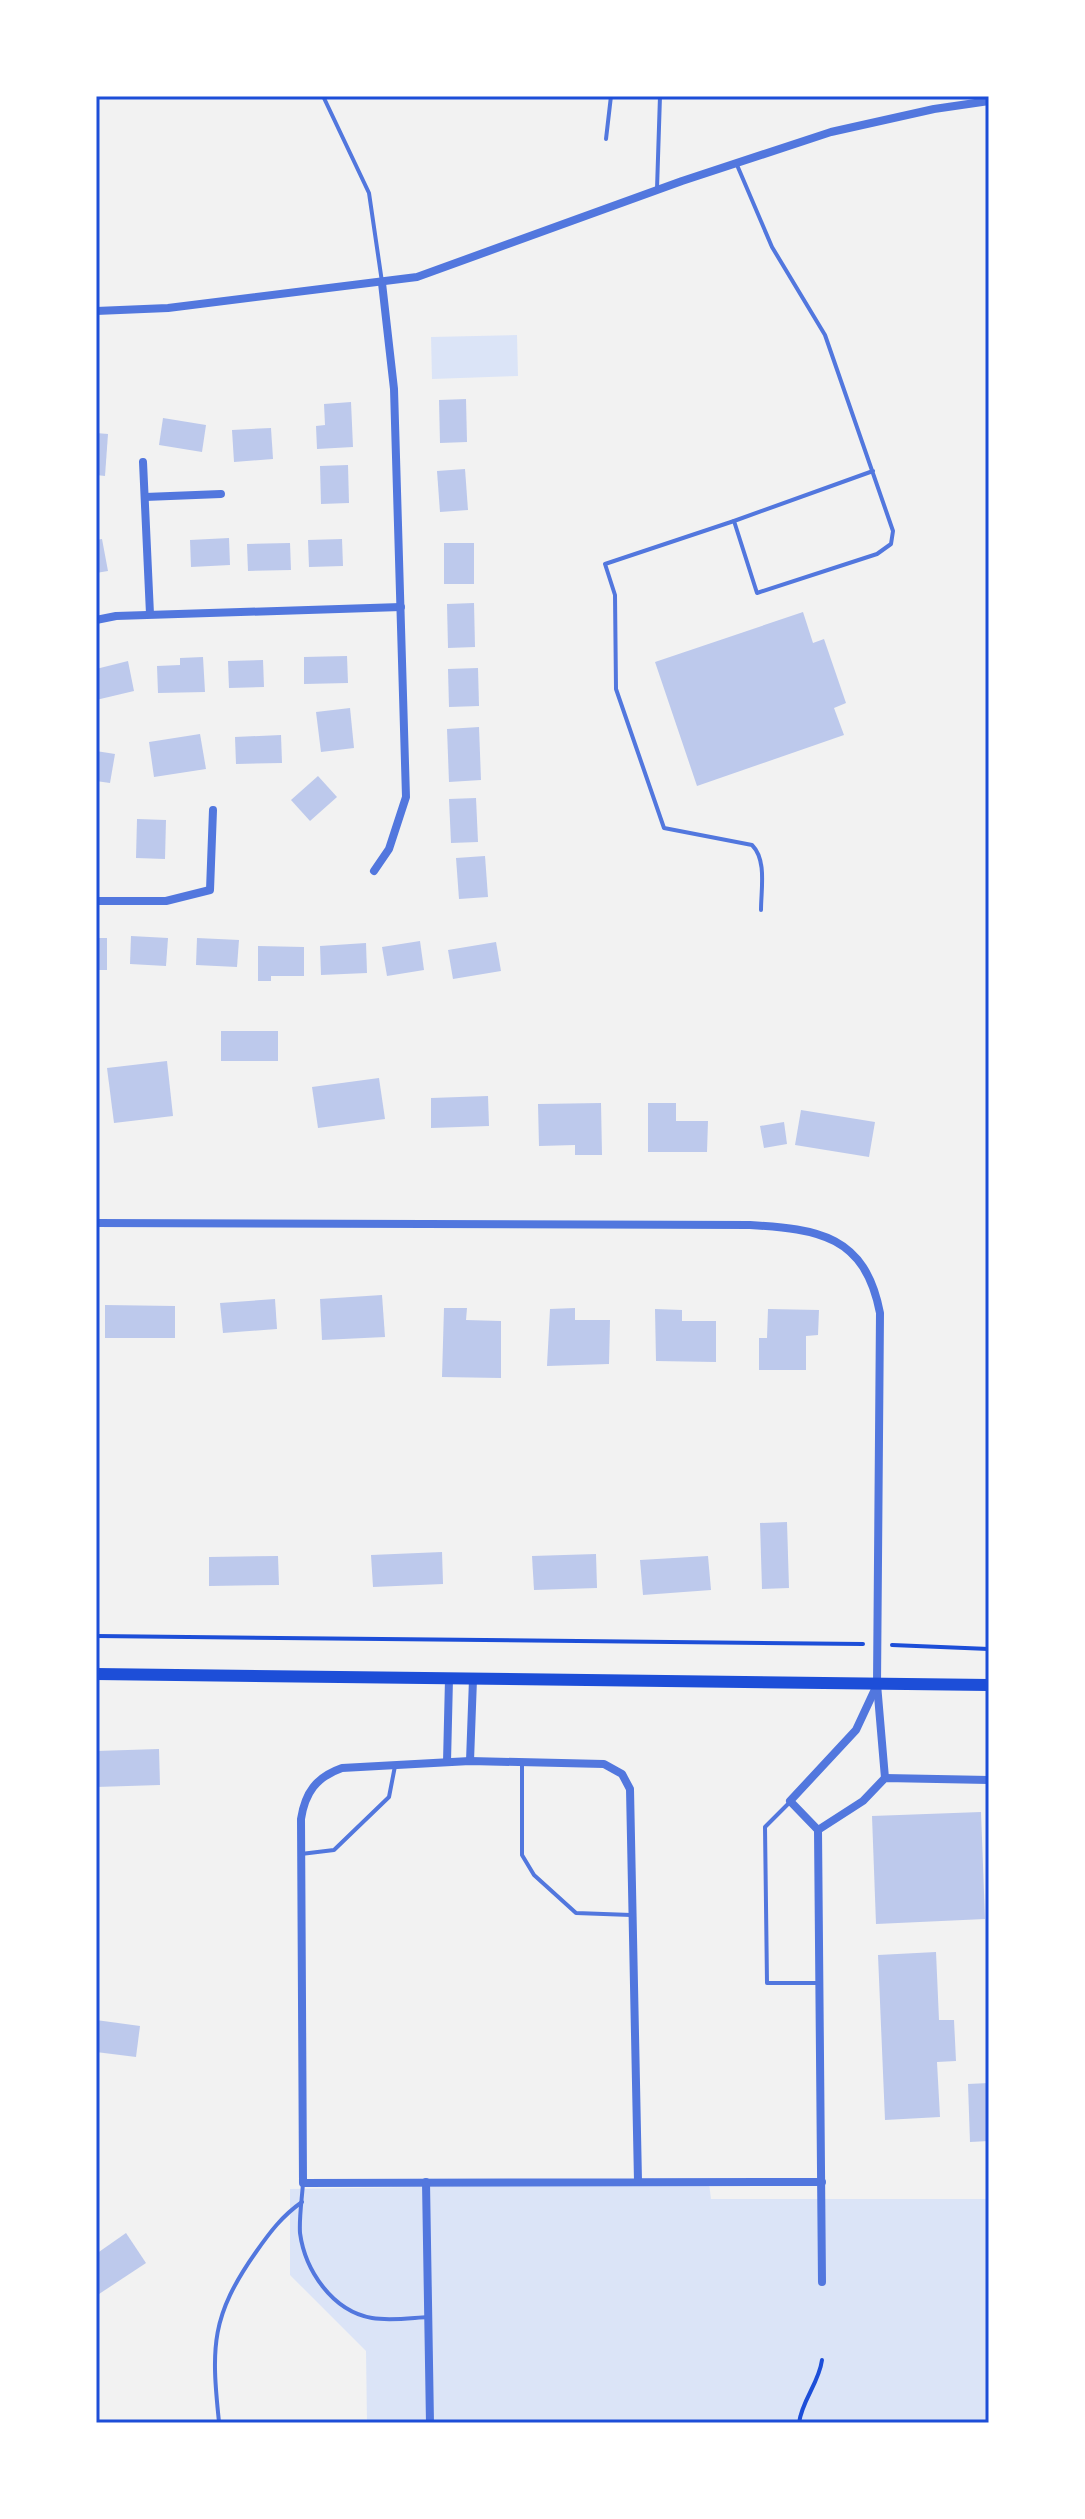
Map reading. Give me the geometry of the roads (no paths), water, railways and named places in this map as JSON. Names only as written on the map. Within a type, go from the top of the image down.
[{"type":"main road","points":[[96,1674],[989,1685]]},
{"type":"street","points":[[96,311],[168,308],[417,277],[657,190],[845,128],[989,101]]},
{"type":"street","points":[[374,871],[389,849],[402,819],[406,797],[394,389],[382,283]]},
{"type":"street","points":[[143,462],[150,614]]},
{"type":"street","points":[[145,497],[221,494]]},
{"type":"street","points":[[96,620],[150,614],[401,607]]},
{"type":"street","points":[[96,901],[166,901],[210,890],[213,810]]},
{"type":"street","points":[[96,1223],[750,1225],[805,1228],[838,1242],[869,1277],[880,1313],[877,1684],[885,1778]]},
{"type":"street","points":[[447,1762],[449,1679]]},
{"type":"street","points":[[470,1761],[473,1679]]},
{"type":"street","points":[[822,2282],[818,1830],[790,1801],[856,1730],[877,1684]]},
{"type":"street","points":[[638,2181],[630,1789],[622,1774],[604,1764],[470,1761],[342,1768],[318,1781],[304,1796],[301,1854],[303,2183],[822,2182]]},
{"type":"street","points":[[818,1830],[863,1801],[885,1778],[989,1780]]},
{"type":"street","points":[[426,2182],[430,2423]]},
{"type":"lane","points":[[323,96],[352,149],[369,193],[382,283]]},
{"type":"lane","points":[[606,139],[611,96]]},
{"type":"lane","points":[[657,190],[660,96]]},
{"type":"lane","points":[[734,521],[757,593],[877,554],[891,544],[893,531],[825,335],[772,247],[736,163]]},
{"type":"lane","points":[[761,910],[761,863],[752,845],[664,828],[616,689],[616,606],[605,564],[873,471]]},
{"type":"lane","points":[[301,1854],[334,1850],[378,1808],[389,1797],[395,1764]]},
{"type":"lane","points":[[522,1764],[522,1855],[534,1875],[576,1913],[633,1915]]},
{"type":"lane","points":[[790,1801],[765,1827],[767,1983],[819,1983]]},
{"type":"lane","points":[[303,2183],[303,2248],[311,2270],[327,2292],[345,2307],[370,2318],[428,2317]]},
{"type":"lane","points":[[219,2422],[213,2370],[221,2309],[235,2282],[281,2217],[302,2202]]}]
